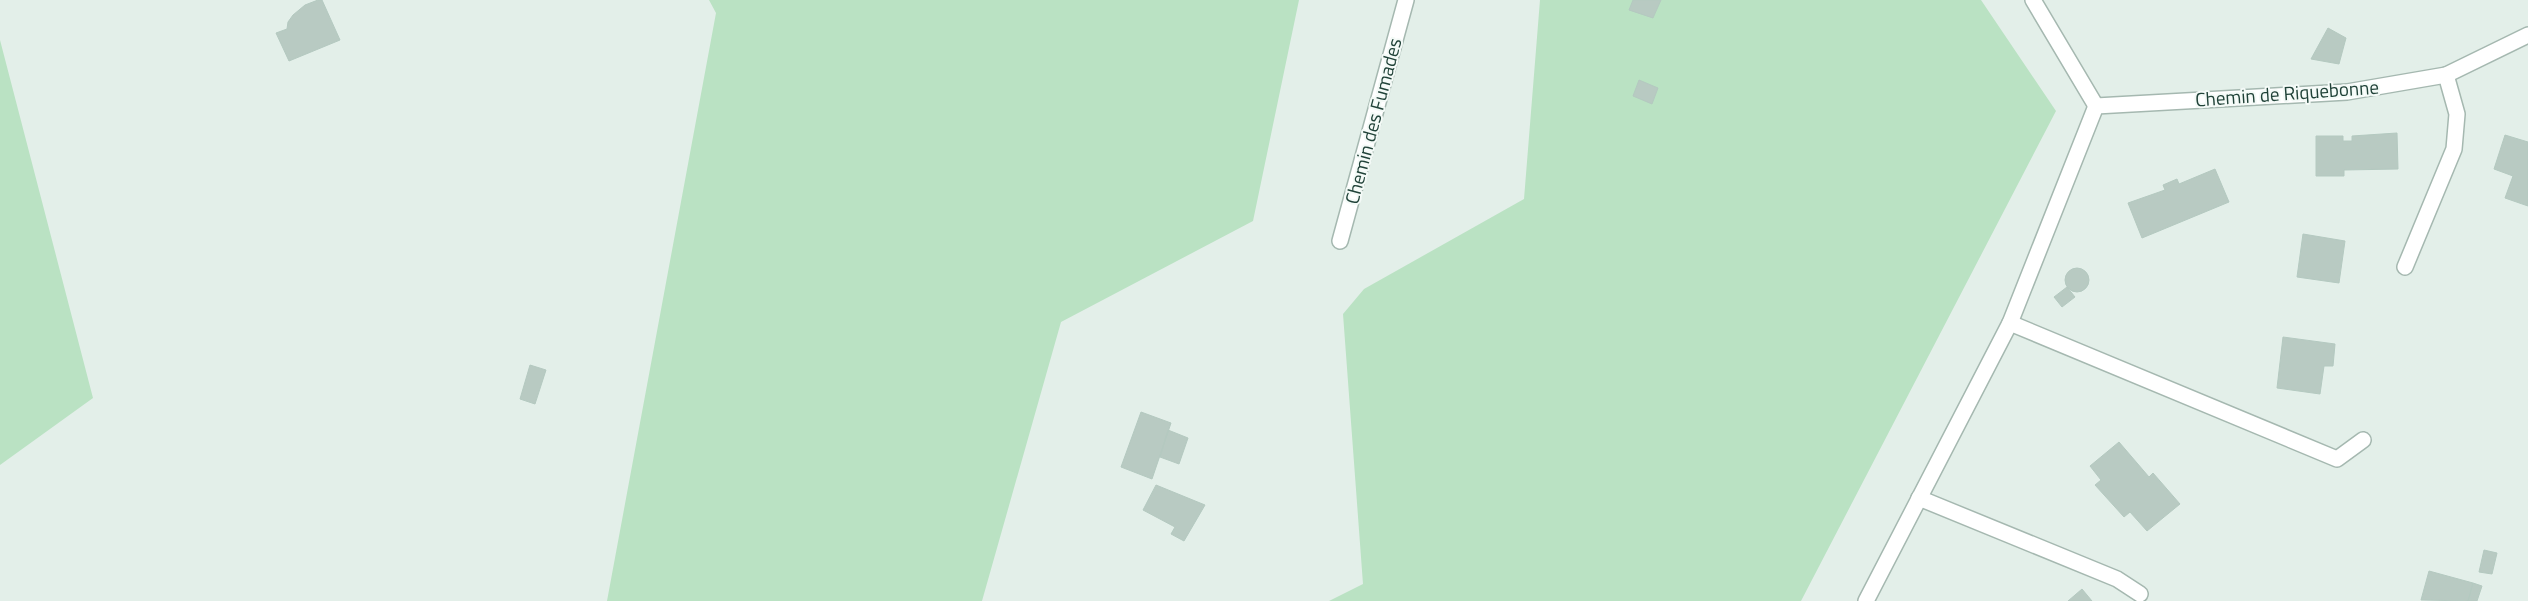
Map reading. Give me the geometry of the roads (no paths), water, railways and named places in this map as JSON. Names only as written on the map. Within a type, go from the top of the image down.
[{"type":"street","name":"Chemin des Fumades","points":[[1340,241],[1406,0]]},
{"type":"street","points":[[1866,601],[2010,323],[2096,106],[2034,0]]},
{"type":"street","name":"Chemin de Riquebonne","points":[[2096,106],[2347,92],[2446,75],[2528,35]]},
{"type":"street","points":[[2405,267],[2454,148],[2457,114],[2446,75]]},
{"type":"street","points":[[2010,323],[2337,459],[2363,440]]},
{"type":"street","points":[[1919,498],[2117,579],[2140,594]]}]
